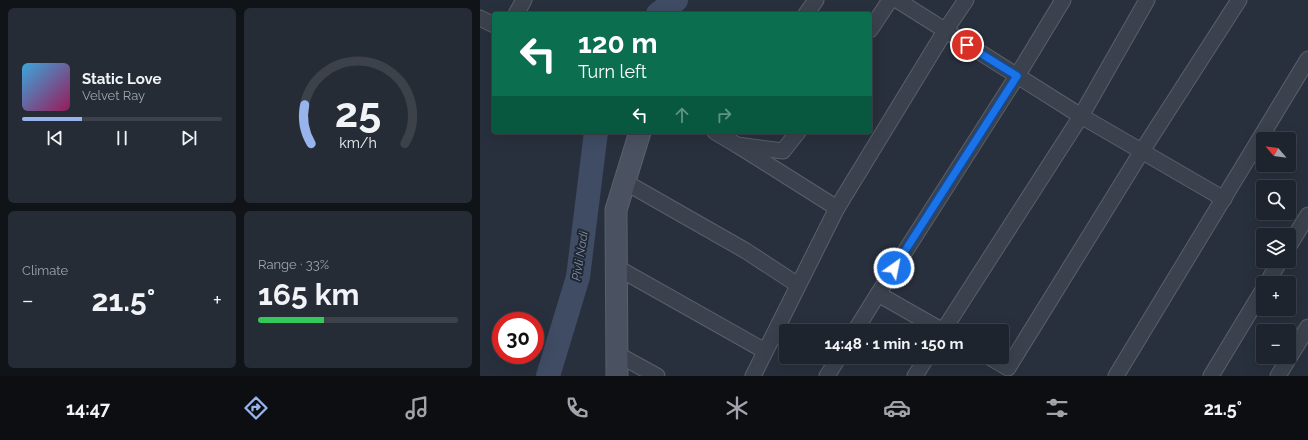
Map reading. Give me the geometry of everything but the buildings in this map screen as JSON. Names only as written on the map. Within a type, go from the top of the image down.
[{"type":"street","points":[[517,12],[524,0]]},
{"type":"street","points":[[807,12],[816,0]]},
{"type":"street","points":[[872,27],[890,0]]},
{"type":"street","points":[[897,0],[1081,116],[1224,198]]},
{"type":"street","points":[[752,376],[837,208],[945,31],[966,0]]},
{"type":"street","points":[[859,324],[1017,76],[1063,0]]},
{"type":"street","points":[[947,324],[1081,116],[1147,0]]},
{"type":"street","points":[[998,364],[1010,373],[1142,151],[1239,0]]},
{"type":"street","points":[[1116,376],[1308,59]]},
{"type":"street","points":[[617,376],[616,210],[639,134]]},
{"type":"street","points":[[719,134],[732,139],[783,151],[796,134]]},
{"type":"street","points":[[732,139],[837,208]]},
{"type":"street","points":[[625,182],[746,252],[798,285]]},
{"type":"street","points":[[1296,235],[1308,215]]},
{"type":"street","points":[[616,267],[765,351]]},
{"type":"street","points":[[878,294],[931,324]]},
{"type":"street","points":[[1211,376],[1256,302]]},
{"type":"street","points":[[1278,376],[1308,327]]},
{"type":"street","points":[[617,354],[657,376]]},
{"type":"street","points":[[827,376],[835,364]]},
{"type":"street","points":[[915,376],[923,364]]},
{"type":"waterway","name":"Pivli Nadi","points":[[661,12],[676,0]]},
{"type":"waterway","name":"Pivli Nadi","points":[[548,376],[578,277],[596,134]]},
{"type":"route","points":[[894,268],[1017,76],[967,45]]}]
